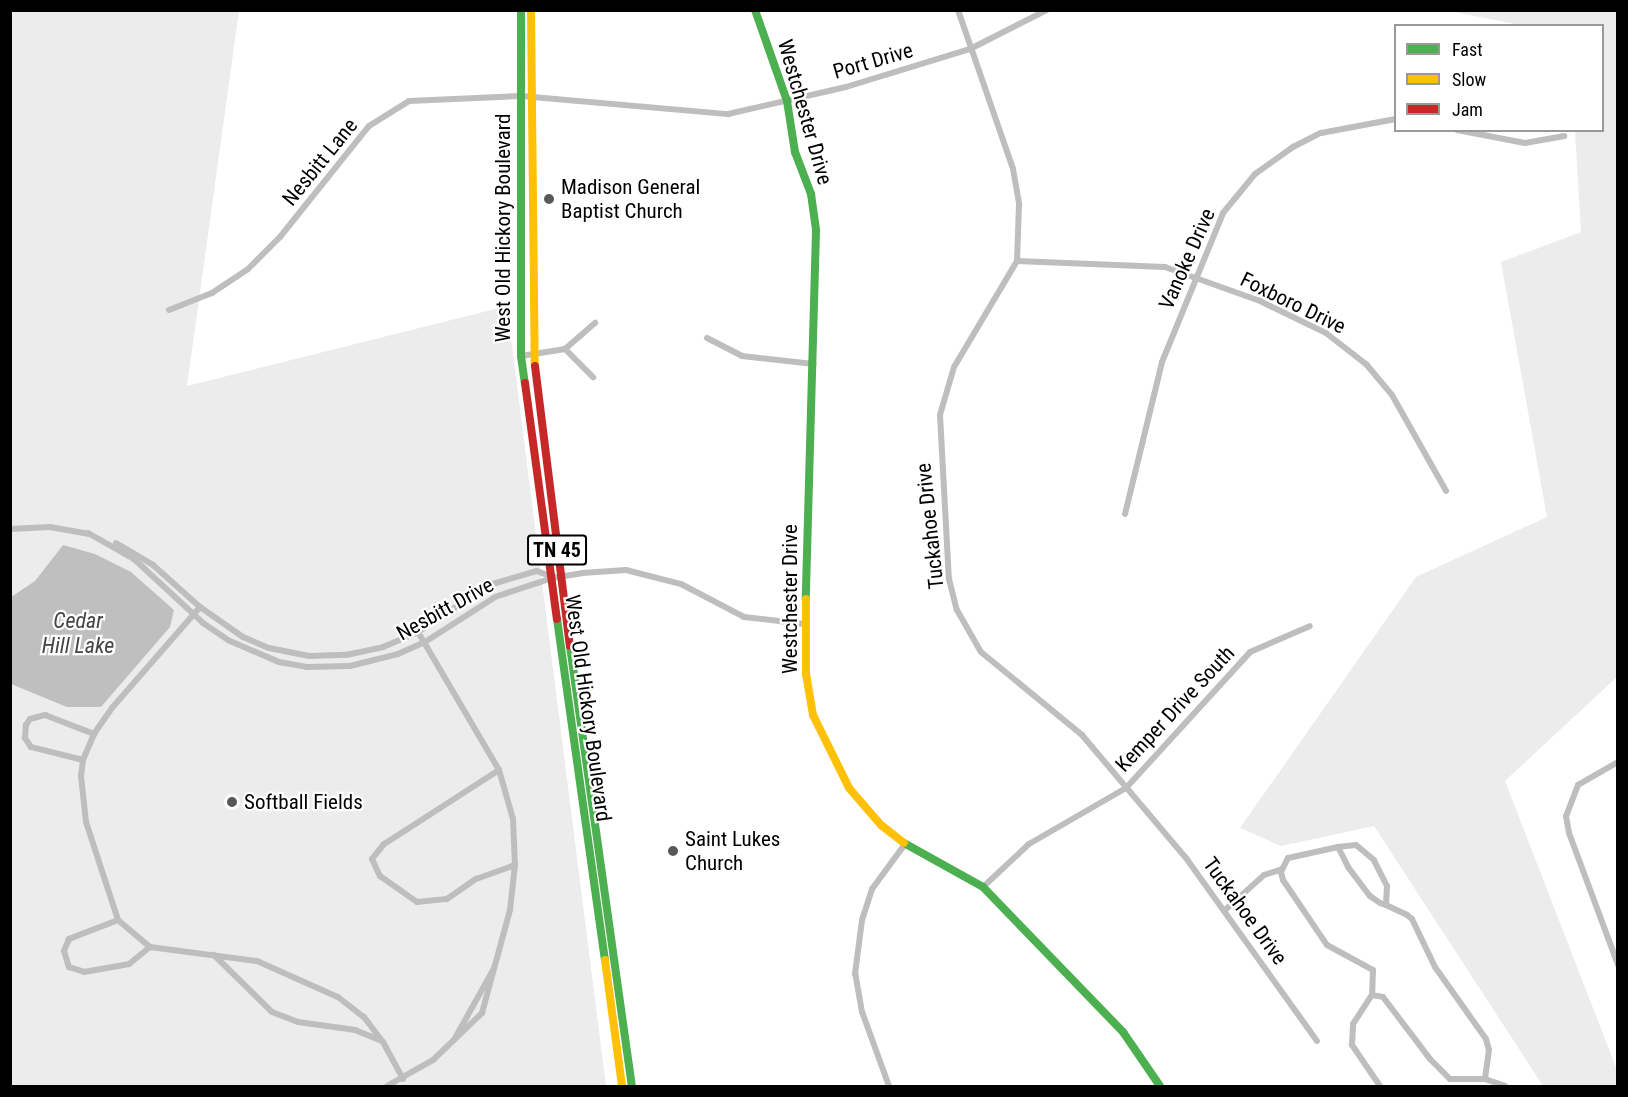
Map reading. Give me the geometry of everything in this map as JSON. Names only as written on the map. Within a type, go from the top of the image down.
[{"type":"main road","name":"West Old Hickory Boulevard","points":[[521,10],[521,356],[633,1086]]},
{"type":"main road","name":"West Old Hickory Boulevard","points":[[531,10],[534,355],[556,577],[622,1086]]},
{"type":"main road","name":"Westchester Drive","points":[[755,10],[787,101],[795,152],[811,194],[816,231],[805,624],[808,685],[813,715],[828,751],[855,795],[905,844],[983,887],[1123,1032],[1160,1086]]},
{"type":"street","name":"Tuckahoe Drive","points":[[958,10],[1013,169],[1019,204],[1017,261],[954,367],[940,415],[950,579],[957,610],[981,651],[1082,735],[1224,911],[1317,1041]]},
{"type":"street","name":"Port Drive","points":[[521,96],[728,114],[787,101],[970,49],[1047,10]]},
{"type":"street","name":"Nesbitt Lane","points":[[169,310],[212,293],[248,269],[280,237],[340,159],[388,112],[409,101],[430,98],[521,96]]},
{"type":"street","name":"Vanoke Drive","points":[[1125,514],[1162,362],[1223,213],[1255,174],[1321,133],[1394,119]]},
{"type":"street","points":[[1467,132],[1525,143],[1564,136]]},
{"type":"street","name":"Foxboro Drive","points":[[1017,261],[1165,267],[1195,281],[1270,306],[1326,333],[1352,351],[1392,395],[1446,491]]},
{"type":"street","points":[[521,356],[565,349],[595,323]]},
{"type":"street","points":[[707,338],[742,356],[814,364]]},
{"type":"street","points":[[565,349],[593,377]]},
{"type":"street","name":"Nesbitt Drive","points":[[10,529],[51,527],[88,533],[134,552],[200,607],[257,644],[309,656],[360,653],[418,632],[489,585],[537,571],[556,577]]},
{"type":"street","name":"Nesbitt Drive","points":[[88,533],[134,559],[193,615],[254,653],[308,667],[366,663],[425,642],[484,602],[556,577]]},
{"type":"street","points":[[556,577],[626,570],[681,584],[744,617],[805,624]]},
{"type":"street","points":[[200,607],[94,734],[83,760],[81,776],[86,822],[118,920],[150,947],[257,962],[309,981],[351,1005],[384,1042],[403,1079]]},
{"type":"street","name":"Kemper Drive South","points":[[983,887],[1029,844],[1126,788],[1250,652],[1310,626]]},
{"type":"street","points":[[387,1086],[403,1079],[452,1043],[482,1013],[500,955],[515,865],[513,819],[499,770],[418,632]]},
{"type":"street","points":[[83,760],[31,747],[25,738],[26,725],[30,719],[45,715],[94,734]]},
{"type":"street","points":[[1617,762],[1578,785],[1566,816],[1569,833],[1617,965]]},
{"type":"street","points":[[499,770],[384,844],[372,859],[380,876],[417,902],[447,899],[476,879],[515,865]]},
{"type":"street","points":[[889,1086],[864,1022],[855,974],[862,920],[872,890],[905,844]]},
{"type":"street","points":[[1224,911],[1264,874],[1282,869],[1293,856],[1356,845],[1374,860],[1387,886],[1386,905]]},
{"type":"street","points":[[1338,847],[1360,886],[1386,905],[1412,919],[1435,967],[1486,1039],[1489,1050],[1485,1079]]},
{"type":"street","points":[[1282,869],[1283,880],[1321,938],[1373,970],[1372,995],[1353,1024],[1352,1045],[1380,1086]]},
{"type":"street","points":[[118,920],[69,939],[64,951],[69,967],[84,972],[129,964],[150,947]]},
{"type":"street","points":[[214,955],[242,986],[286,1019],[355,1030],[384,1042]]},
{"type":"street","points":[[452,1043],[500,955]]},
{"type":"street","points":[[1372,995],[1383,997],[1430,1059],[1449,1079],[1485,1079],[1505,1086]]},
{"type":"shaded area","points":[[10,11],[239,11],[187,386],[507,306],[606,1086],[11,1086]]},
{"type":"shaded area","points":[[1449,11],[1617,11],[1617,677],[1505,781],[1617,1070],[1617,1086],[1543,1086],[1374,826],[1281,846],[1240,828],[1416,577],[1547,517],[1501,262],[1581,232],[1575,132],[1604,132],[1604,24],[1515,24]]},
{"type":"water","name":"Cedar Hill Lake","points":[[63,545],[95,554],[131,572],[174,610],[170,627],[101,707],[67,707],[11,684],[11,597],[35,581]]},
{"type":"traffic: fast","points":[[521,10],[521,356],[525,383]]},
{"type":"traffic: fast","points":[[755,10],[787,101],[795,152],[811,194],[816,231],[806,599]]},
{"type":"traffic: fast","points":[[557,619],[605,960]]},
{"type":"traffic: fast","points":[[570,646],[632,1086]]},
{"type":"traffic: fast","points":[[904,843],[983,887],[1123,1032],[1160,1086]]},
{"type":"traffic: slow","points":[[531,10],[535,366]]},
{"type":"traffic: slow","points":[[806,599],[806,674],[813,715],[849,788],[881,825],[904,843]]},
{"type":"traffic: slow","points":[[605,960],[622,1086]]},
{"type":"traffic: jam","points":[[535,366],[570,646]]},
{"type":"traffic: jam","points":[[525,383],[557,619]]},
{"type":"place","name":"Madison General Baptist Church","points":[[549,199]]},
{"type":"place","name":"Softball Fields","points":[[232,802]]},
{"type":"place","name":"Saint Lukes Church","points":[[673,851]]}]
